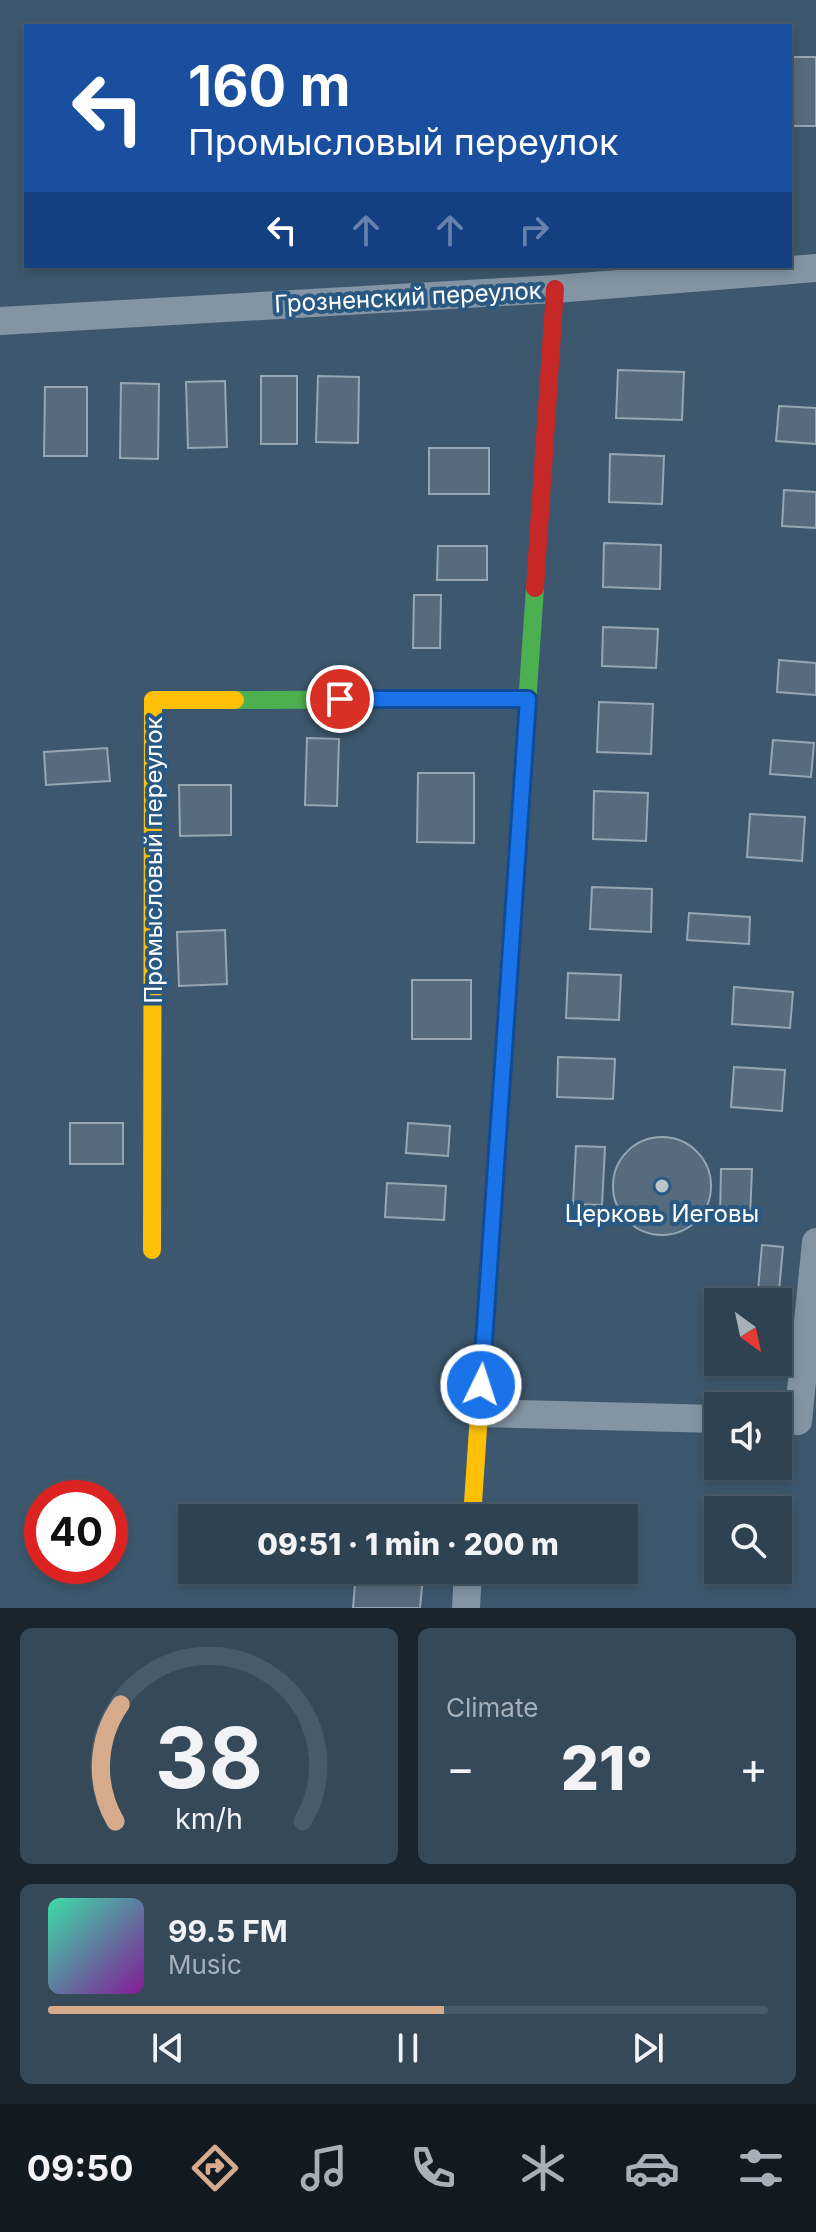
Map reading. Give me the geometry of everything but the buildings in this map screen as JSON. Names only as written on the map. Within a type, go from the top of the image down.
[{"type":"street","name":"Грозненский переулок","points":[[0,321],[555,289],[816,268]]},
{"type":"street","points":[[473,1504],[555,289]]},
{"type":"street","name":"Промысловый переулок","points":[[152,1250],[153,700],[528,699]]},
{"type":"street","points":[[792,1421],[798,1421],[816,1242]]},
{"type":"street","points":[[479,1413],[704,1419]]},
{"type":"street","points":[[466,1608],[467,1584]]},
{"type":"traffic: fast","points":[[510,953],[535,588]]},
{"type":"traffic: fast","points":[[235,700],[528,699]]},
{"type":"traffic: slow","points":[[152,1250],[153,700],[235,700]]},
{"type":"traffic: slow","points":[[473,1504],[510,953]]},
{"type":"traffic: jam","points":[[535,588],[555,289]]},
{"type":"place","name":"Церковь Иеговы","points":[[662,1186]]},
{"type":"route","points":[[340,699],[528,699],[481,1385]]}]
